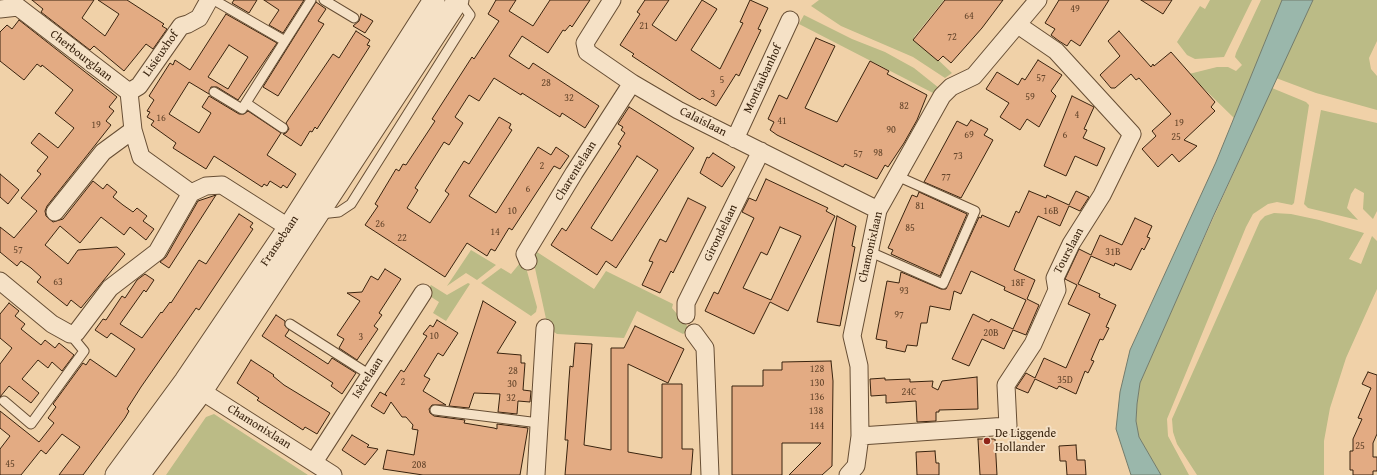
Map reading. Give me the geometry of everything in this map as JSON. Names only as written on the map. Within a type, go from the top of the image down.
[{"type":"street","name":"Lisieuxhof","points":[[129,92],[139,86],[181,26],[199,18],[210,0]]},
{"type":"street","name":"Fransebaan","points":[[139,475],[193,386],[296,232],[434,0]]},
{"type":"street","name":"Fransebaan","points":[[296,232],[319,214],[459,0]]},
{"type":"street","name":"Calaislaan","points":[[612,0],[585,43],[587,52],[632,83],[678,110],[878,210]]},
{"type":"street","name":"Chamonixlaan","points":[[848,475],[856,466],[860,436],[860,366],[852,336],[868,251],[878,210],[942,96],[952,87],[974,76],[1038,0]]},
{"type":"street","name":"Cherbourglaan","points":[[0,9],[18,6],[129,92]]},
{"type":"street","name":"Montaubanhof","points":[[735,138],[790,20]]},
{"type":"street","name":"Tourslaan","points":[[860,436],[1008,426],[1006,385],[1033,344],[1056,290],[1055,278],[1070,244],[1102,196],[1132,134],[1056,51],[1018,25]]},
{"type":"street","name":"Charentelaan","points":[[528,261],[525,254],[574,173],[632,83]]},
{"type":"street","points":[[129,92],[133,130],[141,157],[191,193]]},
{"type":"street","points":[[55,212],[103,152],[133,130]]},
{"type":"street","name":"Girondelaan","points":[[686,316],[686,303],[761,151]]},
{"type":"street","points":[[0,282],[52,324],[70,334],[76,333],[110,288],[157,252],[191,193],[206,186],[222,185],[296,232]]},
{"type":"street","name":"Isèrelaan","points":[[314,462],[423,293]]},
{"type":"street","points":[[536,475],[545,328]]},
{"type":"street","points":[[694,333],[705,348],[710,475]]},
{"type":"street","name":"Fransebaan","points":[[116,475],[193,386]]},
{"type":"street","name":"Chamonixlaan","points":[[193,386],[333,475]]},
{"type":"lane","points":[[214,0],[286,42]]},
{"type":"lane","points":[[214,92],[242,109],[286,42],[311,0]]},
{"type":"lane","points":[[324,0],[354,18]]},
{"type":"lane","points":[[246,103],[284,128]]},
{"type":"lane","points":[[868,251],[943,284],[975,211],[897,176]]},
{"type":"lane","points":[[290,324],[370,375]]},
{"type":"lane","points":[[4,401],[30,424],[84,351],[70,334]]},
{"type":"lane","points":[[435,410],[539,423]]},
{"type":"green space","points":[[819,0],[944,0],[914,37],[952,73],[945,78],[913,57],[841,26],[811,6]]},
{"type":"green space","points":[[1210,0],[1252,0],[1224,57],[1195,59],[1187,55],[1177,42],[1200,6],[1205,9]]},
{"type":"green space","points":[[1261,0],[1282,0],[1234,118],[1189,74],[1217,67],[1228,67],[1236,71],[1242,65],[1235,57],[1236,53]]},
{"type":"green space","points":[[1313,0],[1377,0],[1377,41],[1369,58],[1371,69],[1377,76],[1377,110],[1316,93],[1276,78]]},
{"type":"green space","points":[[804,15],[852,39],[885,52],[914,68],[939,88],[935,94],[799,24]]},
{"type":"green space","points":[[1272,88],[1306,102],[1309,105],[1294,203],[1292,205],[1277,202],[1268,204],[1253,214],[1246,227],[1167,419],[1168,436],[1189,475],[1161,475],[1139,437],[1136,421],[1140,383]]},
{"type":"green space","points":[[1321,110],[1377,123],[1377,211],[1373,219],[1363,209],[1364,193],[1355,188],[1351,194],[1347,208],[1358,220],[1308,208],[1304,204]]},
{"type":"green space","points":[[1274,213],[1291,214],[1319,220],[1364,233],[1349,259],[1361,264],[1372,236],[1377,241],[1377,289],[1346,358],[1330,408],[1324,441],[1324,475],[1197,475],[1177,444],[1173,432],[1172,419],[1260,221],[1265,216]]},
{"type":"green space","points":[[471,250],[496,265],[477,280],[466,273],[447,286]]},
{"type":"green space","points":[[537,252],[594,289],[606,271],[673,304],[672,308],[688,327],[686,332],[683,334],[637,311],[624,338],[557,334],[548,328],[533,259]]},
{"type":"green space","points":[[520,263],[525,264],[537,307],[536,312],[531,316],[481,283],[501,268],[511,274]]},
{"type":"green space","points":[[468,283],[470,284],[446,321],[433,313],[439,302],[425,293],[431,285],[447,295]]},
{"type":"green space","points":[[214,414],[308,475],[166,475],[206,417]]},
{"type":"shaded area","points":[[1282,0],[1313,0],[1213,217],[1140,383],[1136,421],[1139,437],[1161,475],[1131,475],[1116,429],[1120,392],[1130,350],[1216,162]]},
{"type":"building","points":[[32,0],[94,0],[82,18],[105,36],[119,14],[98,0],[127,0],[164,24],[162,26],[167,29],[153,49],[146,44],[124,71],[94,46],[90,50],[41,12],[43,9]]},
{"type":"building","points":[[234,0],[257,0],[249,13],[232,3]]},
{"type":"building","points":[[264,0],[304,0],[283,33],[269,25],[279,10]]},
{"type":"building","points":[[496,0],[516,0],[509,11],[533,26],[550,0],[590,0],[572,27],[570,25],[565,31],[563,30],[548,53],[522,36],[509,56],[529,69],[533,63],[599,106],[585,128],[562,113],[560,117],[522,93],[521,95],[494,78],[479,101],[469,95],[455,117],[463,123],[449,145],[444,142],[415,188],[418,190],[407,208],[430,223],[449,194],[445,191],[464,161],[469,164],[499,117],[511,124],[509,128],[512,130],[469,196],[496,213],[538,147],[551,155],[556,147],[569,156],[560,169],[554,166],[512,230],[509,228],[495,251],[491,249],[487,256],[467,243],[445,277],[365,225],[378,206],[375,204],[396,169],[399,171],[403,164],[406,165],[435,121],[432,119],[472,57],[474,59],[499,21],[488,14]]},
{"type":"building","points":[[645,0],[669,0],[652,25],[676,41],[702,0],[717,9],[691,50],[720,69],[743,23],[740,22],[750,0],[768,8],[758,29],[761,30],[739,76],[736,74],[716,106],[702,98],[700,100],[687,92],[632,56],[634,54],[620,45],[640,14],[637,12]]},
{"type":"building","points":[[945,0],[1003,0],[982,28],[951,63],[943,56],[938,61],[913,40]]},
{"type":"building","points":[[1059,0],[1109,0],[1080,46],[1071,40],[1067,46],[1059,41],[1051,35],[1055,29],[1045,23]]},
{"type":"building","points":[[1141,0],[1172,0],[1163,14]]},
{"type":"building","points":[[316,2],[326,9],[318,21],[324,24],[278,96],[263,87]]},
{"type":"building","points":[[226,14],[277,43],[238,100],[217,87],[211,87],[209,94],[189,82],[169,114],[199,133],[211,113],[202,107],[209,96],[239,114],[244,114],[248,111],[281,133],[267,155],[296,174],[287,188],[283,185],[281,188],[270,181],[267,186],[264,184],[262,187],[214,156],[206,169],[173,148],[176,143],[151,125],[154,121],[147,117],[150,112],[147,111],[154,100],[149,96],[170,63],[173,65],[175,60],[190,70]],"holes":[[[229,45],[248,57],[228,89],[208,77]]]},
{"type":"building","points":[[361,14],[373,21],[365,33],[353,26],[359,21]]},
{"type":"building","points":[[19,20],[117,97],[109,107],[114,111],[106,121],[111,125],[47,206],[45,211],[46,216],[53,222],[63,219],[93,181],[103,189],[107,184],[117,192],[113,197],[133,212],[137,208],[147,216],[143,221],[154,229],[146,240],[130,227],[124,235],[101,217],[80,243],[60,226],[45,245],[68,264],[78,250],[117,247],[125,254],[81,308],[71,300],[67,306],[37,282],[41,277],[31,268],[21,261],[17,266],[0,252],[0,227],[14,238],[37,211],[21,198],[41,174],[37,171],[48,157],[31,143],[39,133],[58,148],[74,128],[55,113],[73,90],[42,65],[41,67],[37,64],[24,80],[0,61],[0,32],[7,25],[12,29]]},
{"type":"building","points":[[356,31],[370,40],[367,45],[370,46],[317,129],[315,127],[312,132],[310,131],[301,146],[283,134],[289,129],[286,123],[333,54],[339,58]]},
{"type":"building","points":[[1119,31],[1151,67],[1171,52],[1215,102],[1211,107],[1215,111],[1184,140],[1197,146],[1179,162],[1172,154],[1158,167],[1142,149],[1156,136],[1152,131],[1171,114],[1139,78],[1136,80],[1131,74],[1115,88],[1111,88],[1100,75],[1120,56],[1108,41]]},
{"type":"building","points":[[816,38],[835,46],[805,108],[837,122],[870,61],[889,71],[887,74],[927,95],[917,120],[904,143],[888,167],[885,165],[877,179],[845,164],[843,167],[777,135],[770,130],[774,122],[768,119],[779,95],[787,99]]},
{"type":"building","points":[[1038,60],[1062,75],[1051,91],[1056,96],[1039,127],[1027,119],[1020,130],[1000,117],[1009,103],[986,89],[997,72],[1018,85],[1022,78],[1025,80]]},
{"type":"building","points":[[1072,96],[1094,107],[1084,129],[1087,130],[1083,138],[1105,148],[1097,166],[1075,156],[1066,176],[1044,166]]},
{"type":"building","points":[[629,107],[694,148],[616,268],[606,261],[597,275],[551,245],[562,228],[566,231],[621,146],[618,144],[625,133],[621,130],[623,127],[618,124]],"holes":[[[637,156],[658,170],[612,241],[591,228]]]},
{"type":"building","points":[[971,120],[988,129],[984,135],[993,140],[961,198],[924,182],[957,121],[967,126]]},
{"type":"building","points":[[713,153],[735,167],[722,187],[700,173],[707,157],[709,158]]},
{"type":"building","points":[[0,174],[19,190],[8,204],[0,197]]},
{"type":"building","points":[[766,179],[828,208],[826,211],[835,216],[788,311],[770,302],[754,334],[705,311],[714,292],[718,294],[754,218],[742,212],[749,198],[756,201]],"holes":[[[780,227],[801,236],[771,300],[743,288],[761,252],[767,255]]]},
{"type":"building","points":[[1029,191],[1046,198],[1047,195],[1069,205],[1076,191],[1089,197],[1080,211],[1069,206],[1060,226],[1038,216],[1014,270],[1035,280],[1027,299],[1039,305],[1026,335],[1013,330],[1004,349],[982,339],[969,366],[952,359],[973,314],[989,322],[991,319],[1013,329],[1026,300],[1004,290],[1005,287],[971,271],[961,294],[954,291],[950,310],[930,306],[927,323],[921,323],[917,346],[907,345],[905,352],[886,348],[887,341],[876,339],[887,281],[899,283],[901,272],[941,289],[946,289],[979,217],[981,218],[982,215],[1009,227],[1016,211],[1019,213]]},
{"type":"building","points":[[919,192],[967,214],[940,276],[891,254],[893,250],[888,248],[912,195],[917,197]]},
{"type":"building","points":[[216,195],[169,268],[160,262],[166,257],[198,201]]},
{"type":"building","points":[[688,198],[706,207],[673,273],[671,271],[660,293],[642,285],[653,262],[649,261],[660,239],[666,242]]},
{"type":"building","points":[[239,214],[253,223],[250,227],[253,229],[199,310],[196,308],[141,387],[127,409],[129,411],[125,418],[83,475],[59,475],[80,447],[62,434],[46,454],[41,450],[21,475],[0,475],[0,449],[10,436],[0,428],[0,411],[39,442],[54,423],[48,418],[56,407],[53,404],[83,363],[86,365],[90,359],[116,377],[135,349],[111,333],[107,338],[95,330],[103,319],[106,320],[122,296],[125,298],[137,280],[145,274],[154,280],[146,292],[144,290],[120,324],[142,338],[161,312],[162,313],[170,302],[171,303],[199,260],[206,264]]},
{"type":"building","points":[[837,216],[856,226],[852,246],[855,247],[840,326],[817,322]]},
{"type":"building","points":[[1135,218],[1152,226],[1147,237],[1150,238],[1144,250],[1142,248],[1131,270],[1115,263],[1114,266],[1091,256],[1078,284],[1100,294],[1099,297],[1116,305],[1106,327],[1109,328],[1103,340],[1100,339],[1091,360],[1094,361],[1088,373],[1085,371],[1076,394],[1059,386],[1057,389],[1035,379],[1028,393],[1016,388],[1026,373],[1035,378],[1044,358],[1066,368],[1090,314],[1068,304],[1077,285],[1065,279],[1079,249],[1091,255],[1100,235],[1122,245]]},
{"type":"building","points":[[385,269],[401,279],[379,313],[382,315],[374,326],[378,329],[357,360],[339,348],[344,339],[337,335],[360,301],[347,293],[362,292],[371,276],[378,280]]},
{"type":"building","points":[[483,301],[516,322],[497,353],[521,355],[521,363],[525,363],[523,390],[531,391],[530,402],[518,401],[517,414],[498,412],[500,394],[474,393],[469,408],[449,406]]},
{"type":"building","points":[[9,303],[19,311],[15,316],[25,324],[21,329],[41,345],[45,340],[55,348],[59,343],[74,355],[62,371],[52,362],[48,368],[38,360],[22,379],[39,393],[31,403],[9,386],[0,397],[0,364],[12,348],[0,338],[0,314]]},
{"type":"building","points":[[276,315],[285,321],[285,326],[289,330],[285,336],[328,364],[332,358],[356,373],[342,394],[331,386],[333,383],[262,336]]},
{"type":"building","points":[[437,320],[458,333],[443,356],[438,353],[424,376],[430,379],[423,391],[446,405],[432,405],[429,409],[430,413],[434,416],[465,420],[464,423],[497,429],[497,424],[528,428],[520,475],[423,475],[383,469],[387,450],[414,455],[418,430],[412,429],[413,425],[406,417],[402,417],[391,402],[384,414],[371,406],[380,392],[387,396],[385,394],[401,370],[404,372],[427,336],[423,334],[430,325],[433,327]]},
{"type":"building","points":[[635,326],[684,349],[668,383],[628,364],[628,452],[662,458],[662,384],[682,384],[682,449],[693,449],[691,475],[565,475],[568,440],[565,440],[569,379],[570,366],[573,367],[575,343],[592,344],[584,445],[611,450],[611,348],[624,348]]},
{"type":"building","points":[[251,360],[274,375],[273,376],[284,385],[330,413],[317,434],[305,427],[303,430],[257,400],[259,398],[237,383]]},
{"type":"building","points":[[831,361],[833,381],[832,466],[822,475],[789,475],[821,443],[782,443],[782,475],[732,475],[732,386],[763,386],[763,370],[782,370],[782,362]]},
{"type":"building","points":[[1368,372],[1377,375],[1377,434],[1373,443],[1373,457],[1377,457],[1377,471],[1373,471],[1373,475],[1353,475],[1353,470],[1350,470],[1350,451],[1353,451],[1353,439],[1362,419],[1358,418],[1371,388],[1362,384]]},
{"type":"building","points":[[977,377],[978,409],[939,410],[939,412],[936,412],[936,421],[917,422],[916,401],[886,403],[886,395],[871,396],[870,379],[910,379],[910,382],[933,381],[932,387],[938,390],[942,381]]},
{"type":"building","points":[[352,435],[369,445],[367,447],[378,449],[365,465],[342,450]]},
{"type":"building","points":[[978,439],[995,439],[997,475],[980,475]]},
{"type":"building","points":[[1076,445],[1077,460],[1085,460],[1086,475],[1067,475],[1066,461],[1060,461],[1059,446]]},
{"type":"building","points":[[935,451],[936,463],[939,463],[939,475],[917,475],[916,452]]},
{"type":"place","name":"De Liggende Hollander","points":[[987,441]]}]
